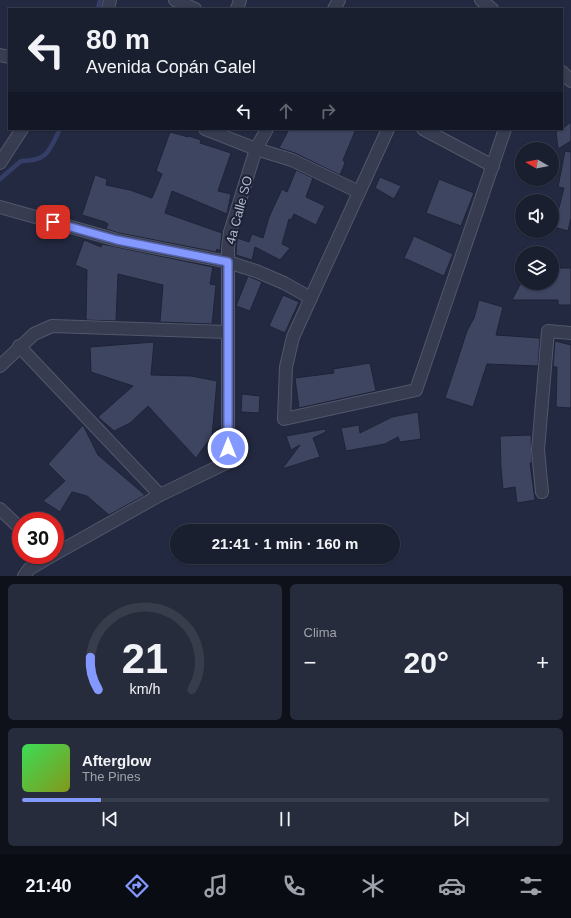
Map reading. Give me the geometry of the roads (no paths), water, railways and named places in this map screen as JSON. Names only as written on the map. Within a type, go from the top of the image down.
[{"type":"street","points":[[175,0],[193,8]]},
{"type":"street","points":[[481,0],[491,8]]},
{"type":"street","points":[[563,73],[571,81]]},
{"type":"street","points":[[0,163],[21,130]]},
{"type":"street","points":[[208,130],[256,149],[292,160],[359,192]]},
{"type":"street","name":"4a Calle SO","points":[[160,495],[228,462],[228,248],[230,232],[256,149],[266,130]]},
{"type":"street","points":[[388,130],[293,337],[286,367],[284,419],[416,390],[494,166],[505,130]]},
{"type":"street","points":[[425,130],[494,166]]},
{"type":"street","points":[[0,207],[117,240],[228,262],[270,277],[311,298]]},
{"type":"street","points":[[0,366],[34,334],[52,326],[228,332]]},
{"type":"street","points":[[542,492],[538,450],[548,331],[571,333]]},
{"type":"street","points":[[20,346],[160,495],[64,548]]},
{"type":"street","points":[[0,509],[12,520]]},
{"type":"street","points":[[24,576],[29,569],[37,564]]},
{"type":"waterway","points":[[98,8],[100,0]]},
{"type":"waterway","points":[[0,179],[21,161],[30,161],[42,157],[50,149],[60,130]]}]
